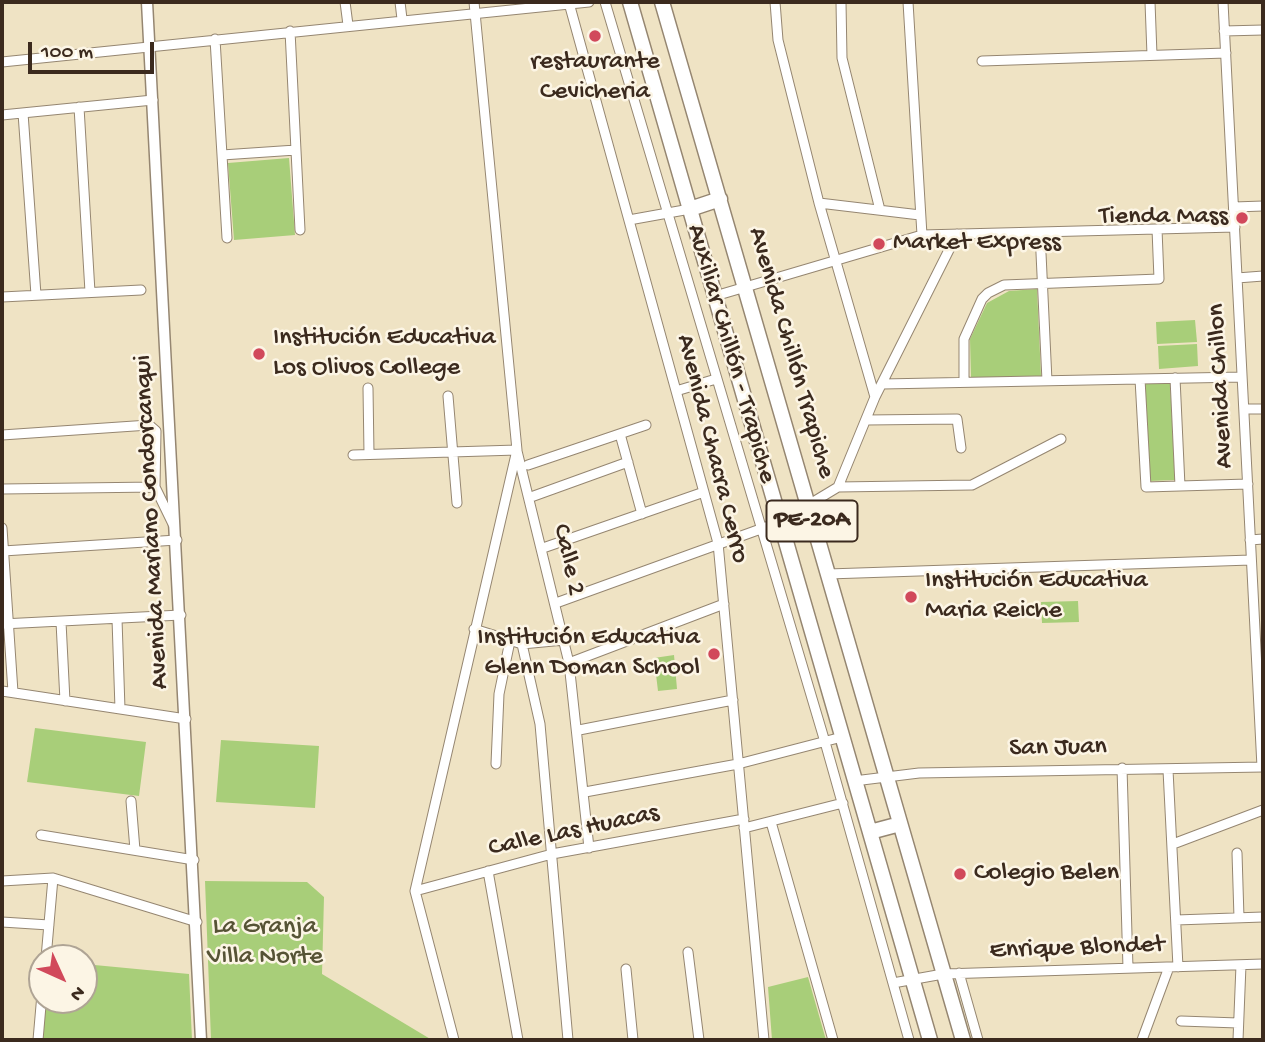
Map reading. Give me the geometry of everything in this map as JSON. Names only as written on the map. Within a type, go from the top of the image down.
[{"type":"main road","name":"PE-20A","points":[[630,2],[930,1040]]},
{"type":"main road","name":"Avenida Chillón Trapiche","points":[[662,2],[962,1040]]},
{"type":"main road","points":[[690,209],[720,199]]},
{"type":"main road","points":[[870,832],[900,824]]},
{"type":"street","name":"Avenida Mariano Condorcanqui","points":[[147,2],[194,860],[201,1040]]},
{"type":"street","points":[[345,2],[348,25]]},
{"type":"street","points":[[400,2],[402,19]]},
{"type":"street","points":[[2,62],[402,19],[475,7],[589,2]]},
{"type":"street","name":"Auxiliar Chillón - Trapiche","points":[[605,2],[843,803],[909,1040]]},
{"type":"street","points":[[775,2],[778,40],[820,203],[875,397]]},
{"type":"street","points":[[841,2],[842,58],[880,210]]},
{"type":"street","points":[[908,2],[922,235]]},
{"type":"street","points":[[1150,2],[1152,55]]},
{"type":"street","name":"Avenida Chillon","points":[[1223,2],[1251,560],[1260,666],[1263,767]]},
{"type":"street","name":"Avenida Chacra Cerro","points":[[569,3],[718,543],[764,1040]]},
{"type":"street","points":[[454,1040],[415,891],[517,450],[475,7]]},
{"type":"street","points":[[1224,31],[1263,30]]},
{"type":"street","points":[[290,31],[300,230]]},
{"type":"street","points":[[215,39],[226,238]]},
{"type":"street","points":[[982,61],[1226,53]]},
{"type":"street","points":[[2,115],[153,100]]},
{"type":"street","points":[[79,107],[90,292]]},
{"type":"street","points":[[23,113],[36,295]]},
{"type":"street","points":[[222,155],[296,150]]},
{"type":"street","points":[[820,203],[920,215]]},
{"type":"street","points":[[1234,207],[1263,206]]},
{"type":"street","points":[[629,220],[690,209]]},
{"type":"street","points":[[715,296],[922,235],[1235,227]]},
{"type":"street","points":[[964,382],[964,339],[982,299],[1004,285],[1158,279],[1157,229]]},
{"type":"street","points":[[1041,232],[1047,381]]},
{"type":"street","points":[[838,487],[875,397],[957,234]]},
{"type":"street","points":[[1237,278],[1263,276]]},
{"type":"street","points":[[2,297],[141,289]]},
{"type":"street","points":[[882,384],[1242,377]]},
{"type":"street","points":[[676,391],[716,379]]},
{"type":"street","points":[[1140,379],[1146,487],[1248,484]]},
{"type":"street","points":[[1175,379],[1180,486]]},
{"type":"street","points":[[368,388],[369,454]]},
{"type":"street","points":[[448,396],[457,503]]},
{"type":"street","points":[[1244,409],[1263,408]]},
{"type":"street","points":[[867,420],[957,419],[961,448]]},
{"type":"street","points":[[2,435],[149,425],[156,430],[155,487],[176,536],[3,551]]},
{"type":"street","points":[[528,465],[646,425]]},
{"type":"street","points":[[620,434],[642,514]]},
{"type":"street","points":[[555,603],[780,522],[838,487],[972,485],[1061,439]]},
{"type":"street","points":[[354,455],[517,450]]},
{"type":"street","name":"Calle 2","points":[[517,450],[531,497],[569,663],[579,730],[589,848]]},
{"type":"street","points":[[531,497],[628,463]]},
{"type":"street","points":[[2,489],[155,487]]},
{"type":"street","points":[[543,548],[704,492]]},
{"type":"street","points":[[2,528],[5,625],[13,692]]},
{"type":"street","points":[[1250,540],[1263,539]]},
{"type":"street","points":[[828,574],[1251,560]]},
{"type":"street","points":[[569,663],[724,604]]},
{"type":"street","points":[[5,625],[181,615]]},
{"type":"street","points":[[117,619],[120,709]]},
{"type":"street","points":[[61,622],[65,701]]},
{"type":"street","points":[[474,629],[522,644],[564,640]]},
{"type":"street","points":[[496,764],[499,694],[510,641]]},
{"type":"street","points":[[522,644],[540,724],[559,964],[568,1040]]},
{"type":"street","points":[[2,691],[186,719]]},
{"type":"street","points":[[579,730],[733,700]]},
{"type":"street","points":[[585,792],[738,764],[842,737]]},
{"type":"street","name":"San Juan","points":[[854,781],[886,776],[1122,768],[1168,770],[1263,767]]},
{"type":"street","points":[[1122,768],[1128,968]]},
{"type":"street","points":[[1142,1040],[1173,967],[1176,920],[1168,770]]},
{"type":"street","points":[[131,801],[135,850]]},
{"type":"street","name":"Calle Las Huacas","points":[[415,891],[552,854],[744,823],[771,822],[843,803]]},
{"type":"street","points":[[1172,844],[1263,810]]},
{"type":"street","points":[[771,822],[833,1040]]},
{"type":"street","points":[[41,835],[194,860]]},
{"type":"street","points":[[1237,853],[1239,918]]},
{"type":"street","points":[[488,870],[518,1040]]},
{"type":"street","points":[[2,881],[53,878],[197,922]]},
{"type":"street","points":[[47,944],[53,878]]},
{"type":"street","points":[[1176,920],[1263,918]]},
{"type":"street","points":[[2,922],[49,925]]},
{"type":"street","points":[[688,953],[699,1040]]},
{"type":"street","name":"Enrique Blondet","points":[[893,983],[943,974],[1263,964]]},
{"type":"street","points":[[1238,1040],[1241,965]]},
{"type":"street","points":[[626,969],[633,1040]]},
{"type":"street","points":[[959,974],[978,1040]]},
{"type":"street","points":[[37,1040],[40,1014]]},
{"type":"street","points":[[1181,1021],[1238,1023]]},
{"type":"green space","points":[[289,158],[295,235],[234,240],[228,163]]},
{"type":"green space","points":[[1037,289],[1041,376],[971,378],[970,339],[987,303],[1009,291]]},
{"type":"green space","points":[[1195,320],[1197,342],[1157,344],[1156,322]]},
{"type":"green space","points":[[1197,344],[1198,366],[1159,369],[1158,346]]},
{"type":"green space","points":[[1170,382],[1175,480],[1149,481],[1144,384]]},
{"type":"green space","points":[[1078,601],[1079,622],[1042,623],[1041,602]]},
{"type":"green space","points":[[674,655],[677,689],[658,691],[654,658]]},
{"type":"green space","points":[[35,728],[146,742],[139,796],[27,782]]},
{"type":"green space","points":[[221,740],[319,746],[315,808],[216,802]]},
{"type":"green space","name":"La Granja Villa Norte","points":[[205,881],[307,882],[324,897],[322,974],[432,1040],[211,1040]]},
{"type":"green space","points":[[98,965],[189,974],[192,1040],[43,1040],[44,1014],[98,1014]]},
{"type":"green space","points":[[808,977],[826,1040],[772,1040],[768,987]]},
{"type":"place","name":"restaurante Cevicheria","points":[[595,36]]},
{"type":"place","name":"Tienda Mass","points":[[1242,218]]},
{"type":"place","name":"Market Express","points":[[879,244]]},
{"type":"place","name":"Institución Educativa Los Olivos College","points":[[259,354]]},
{"type":"place","name":"Institución Educativa Maria Reiche","points":[[911,597]]},
{"type":"place","name":"Institución Educativa Glenn Doman School","points":[[714,654]]},
{"type":"place","name":"Colegio Belen","points":[[960,874]]}]
